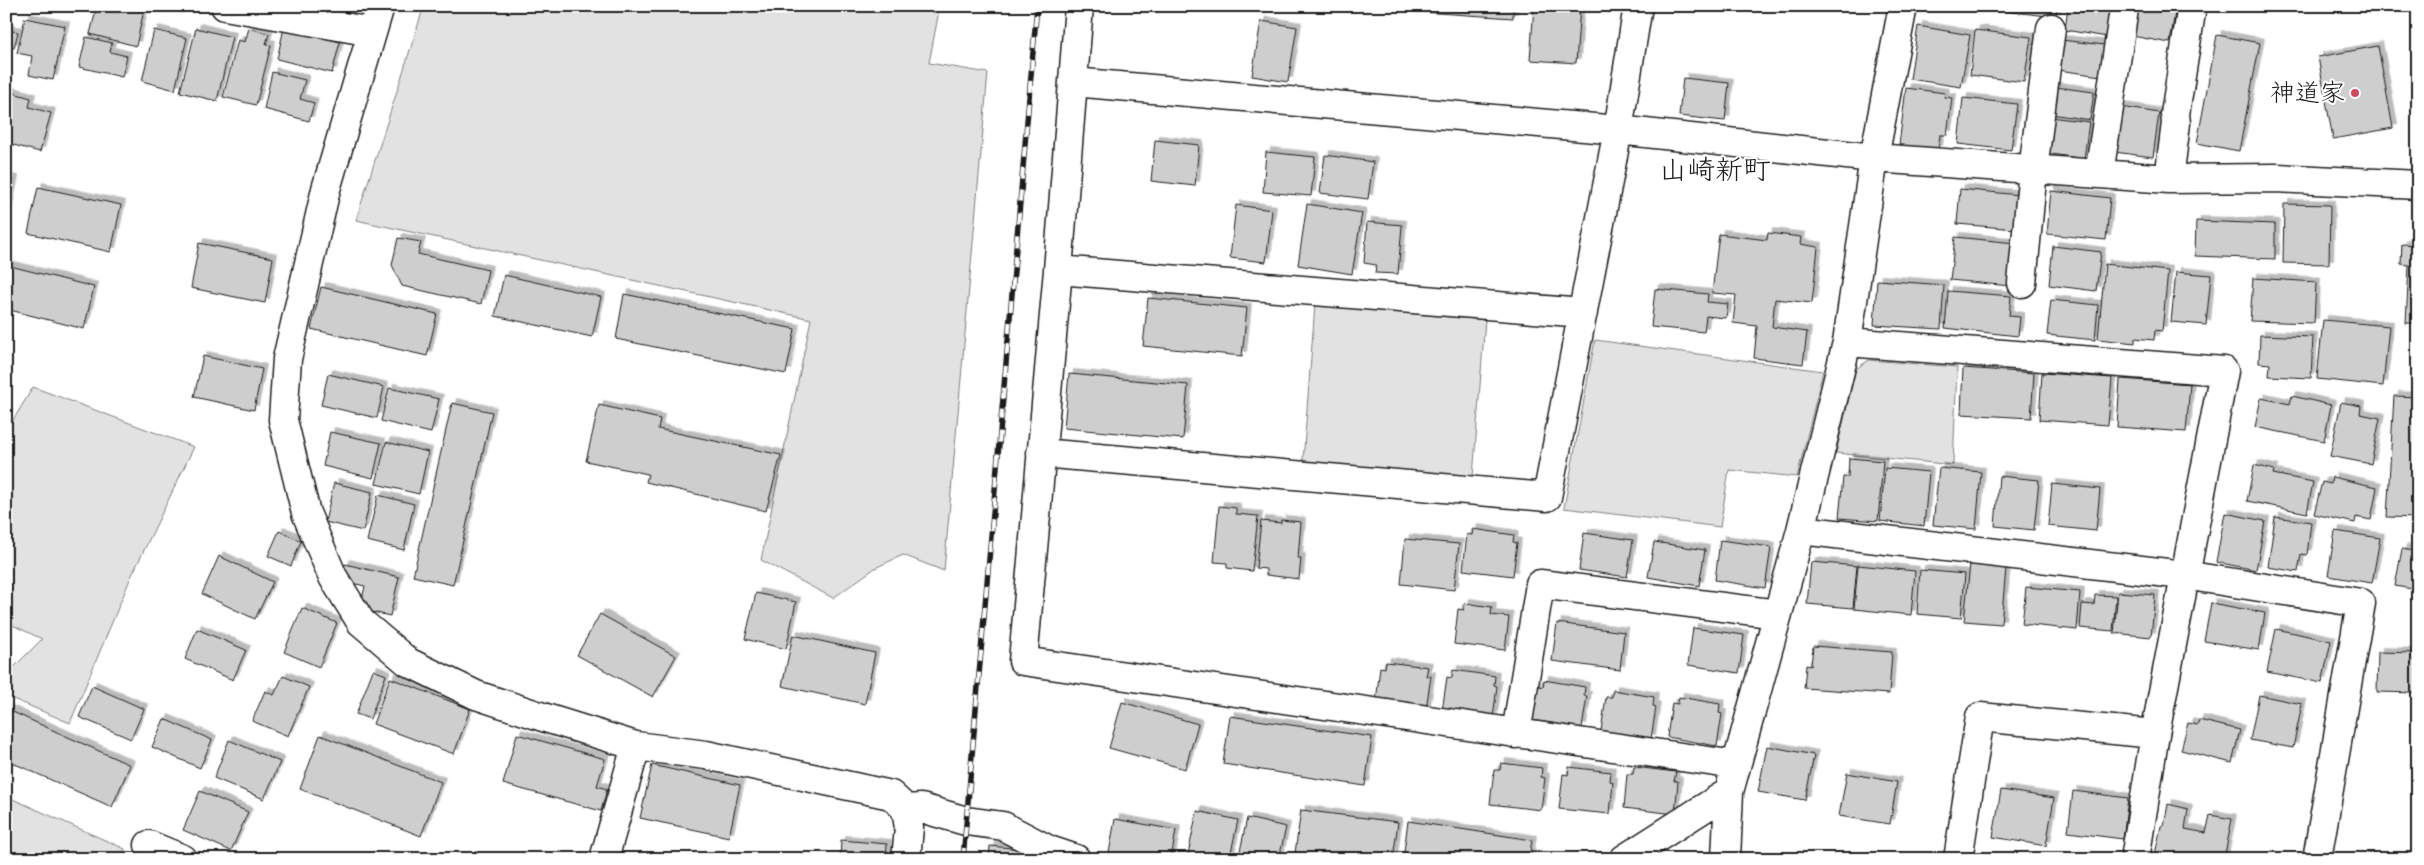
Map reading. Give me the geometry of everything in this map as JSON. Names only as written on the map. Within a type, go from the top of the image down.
[{"type":"street","points":[[225,6],[372,32]]},
{"type":"street","points":[[380,6],[326,189],[287,359],[283,420],[306,513],[333,577],[362,622],[408,662],[476,695],[636,746],[706,755],[891,795],[906,809],[909,828],[906,859]]},
{"type":"street","points":[[1080,6],[1022,661],[1736,765]]},
{"type":"street","points":[[1041,452],[1547,497],[1618,130],[1638,6]]},
{"type":"street","points":[[1726,859],[1729,792],[1801,530],[1847,342],[1874,158],[1903,6]]},
{"type":"street","points":[[2169,179],[2176,124],[2175,114],[2192,6]]},
{"type":"street","points":[[2099,174],[2124,9]]},
{"type":"street","points":[[2022,284],[2033,170],[2051,28]]},
{"type":"street","points":[[1073,82],[1618,130],[1874,158],[2169,179],[2276,178],[2418,185]]},
{"type":"street","points":[[1058,270],[1583,313]]},
{"type":"street","points":[[1847,342],[2224,371],[2155,734],[2135,859]]},
{"type":"street","points":[[1801,530],[2184,575],[2361,603],[2317,859]]},
{"type":"street","points":[[1516,734],[1540,584],[1778,614]]},
{"type":"street","points":[[1958,859],[1980,717],[2155,734]]},
{"type":"street","points":[[604,859],[636,746]]},
{"type":"street","points":[[1624,859],[1729,792]]},
{"type":"street","points":[[906,809],[921,808],[966,820],[1003,826],[1049,854],[1076,859]]},
{"type":"street","points":[[149,845],[183,859]]},
{"type":"shaded area","points":[[424,6],[940,6],[929,63],[988,73],[944,571],[903,555],[875,568],[833,598],[761,560],[811,319],[356,220]]},
{"type":"shaded area","points":[[1315,305],[1485,320],[1473,477],[1303,461]]},
{"type":"shaded area","points":[[1595,340],[1823,371],[1797,477],[1729,470],[1720,527],[1564,508]]},
{"type":"shaded area","points":[[1869,360],[1957,367],[1953,465],[1836,453],[1856,369]]},
{"type":"shaded area","points":[[33,387],[194,447],[131,577],[70,723],[6,696],[6,675],[42,639],[6,622],[6,432]]},
{"type":"shaded area","points":[[6,796],[125,849],[121,859],[6,859]]},
{"type":"building","points":[[97,6],[128,6],[144,10],[136,46],[90,34]]},
{"type":"building","points":[[331,6],[359,6],[358,11]]},
{"type":"building","points":[[1408,6],[1513,6],[1513,18],[1407,11]]},
{"type":"building","points":[[1534,6],[1580,6],[1576,63],[1530,60]]},
{"type":"building","points":[[1997,6],[2057,6],[2056,17],[1996,10]]},
{"type":"building","points":[[2068,6],[2111,6],[2107,37],[2065,30]]},
{"type":"building","points":[[2137,6],[2176,6],[2170,43],[2132,36]]},
{"type":"building","points":[[2375,6],[2406,6],[2406,12],[2374,11]]},
{"type":"building","points":[[25,18],[65,26],[53,80],[29,75],[32,56],[17,53]]},
{"type":"building","points":[[1261,21],[1297,27],[1288,82],[1252,76]]},
{"type":"building","points":[[1918,26],[1970,35],[1961,87],[1910,79]]},
{"type":"building","points":[[196,28],[232,37],[217,101],[180,92]]},
{"type":"building","points":[[249,28],[269,34],[266,44],[271,45],[256,105],[223,97],[238,40],[245,42]]},
{"type":"building","points":[[284,28],[340,42],[332,73],[277,59]]},
{"type":"building","points":[[6,30],[18,32],[14,48],[6,47]]},
{"type":"building","points":[[154,30],[187,38],[175,90],[142,81]]},
{"type":"building","points":[[1975,30],[2031,37],[2024,82],[1970,75]]},
{"type":"building","points":[[2217,35],[2260,43],[2239,151],[2197,143]]},
{"type":"building","points":[[86,37],[112,43],[110,52],[127,56],[122,77],[79,67]]},
{"type":"building","points":[[2061,40],[2105,45],[2101,76],[2058,70]]},
{"type":"building","name":"神道家","points":[[2378,46],[2393,128],[2333,139],[2318,57]]},
{"type":"building","points":[[272,72],[305,80],[300,99],[314,103],[309,121],[264,109]]},
{"type":"building","points":[[1683,78],[1729,83],[1725,121],[1679,116]]},
{"type":"building","points":[[2055,87],[2094,92],[2090,120],[2051,114]]},
{"type":"building","points":[[1906,88],[1945,93],[1944,97],[1952,98],[1947,135],[1940,135],[1938,150],[1899,145]]},
{"type":"building","points":[[6,91],[31,98],[29,107],[51,113],[40,152],[6,143]]},
{"type":"building","points":[[1963,98],[2017,104],[2011,150],[1958,144]]},
{"type":"building","points":[[2121,107],[2159,113],[2153,157],[2114,152]]},
{"type":"building","points":[[2050,117],[2089,122],[2084,159],[2045,153]]},
{"type":"building","points":[[1155,140],[1199,145],[1195,186],[1151,181]]},
{"type":"building","points":[[1266,152],[1315,157],[1311,196],[1263,192]]},
{"type":"building","points":[[1325,155],[1373,162],[1368,199],[1320,193]]},
{"type":"building","points":[[6,179],[14,180],[6,220]]},
{"type":"building","points":[[38,187],[121,205],[111,252],[28,233]]},
{"type":"building","points":[[1960,189],[2019,195],[2016,229],[1957,224]]},
{"type":"building","points":[[2051,191],[2110,198],[2106,240],[2047,234]]},
{"type":"building","points":[[1307,204],[1362,213],[1352,274],[1298,265]]},
{"type":"building","points":[[2284,204],[2330,205],[2329,264],[2283,263]]},
{"type":"building","points":[[1236,205],[1272,210],[1266,262],[1230,258]]},
{"type":"building","points":[[2196,221],[2275,224],[2275,259],[2195,256]]},
{"type":"building","points":[[1367,222],[1402,225],[1398,274],[1375,273],[1376,265],[1364,263]]},
{"type":"building","points":[[1768,233],[1801,237],[1800,244],[1818,247],[1812,303],[1775,299],[1772,327],[1807,332],[1803,364],[1754,358],[1757,326],[1733,323],[1736,295],[1712,293],[1719,234],[1767,240]]},
{"type":"building","points":[[1955,237],[2015,243],[2010,286],[1950,280]]},
{"type":"building","points":[[398,238],[421,242],[418,254],[488,270],[481,304],[402,286],[392,265]]},
{"type":"building","points":[[199,243],[273,258],[265,303],[191,288]]},
{"type":"building","points":[[2402,244],[2418,245],[2418,323],[2406,323],[2409,265],[2401,264]]},
{"type":"building","points":[[2053,246],[2101,252],[2096,291],[2049,285]]},
{"type":"building","points":[[2105,264],[2168,271],[2162,331],[2155,330],[2154,340],[2135,338],[2135,343],[2098,339]]},
{"type":"building","points":[[6,265],[94,287],[84,329],[6,309]]},
{"type":"building","points":[[2176,272],[2211,275],[2206,325],[2171,322]]},
{"type":"building","points":[[504,275],[601,297],[592,337],[495,316]]},
{"type":"building","points":[[2253,278],[2316,282],[2314,323],[2250,321]]},
{"type":"building","points":[[1877,280],[1944,285],[1941,329],[1874,325]]},
{"type":"building","points":[[321,287],[437,314],[427,356],[311,329]]},
{"type":"building","points":[[1655,289],[1708,294],[1707,302],[1728,304],[1726,318],[1706,316],[1704,332],[1651,327]]},
{"type":"building","points":[[1948,291],[2011,296],[2009,316],[2020,317],[2018,336],[1945,328]]},
{"type":"building","points":[[624,294],[795,329],[786,374],[616,339]]},
{"type":"building","points":[[1148,298],[1247,308],[1242,356],[1143,346]]},
{"type":"building","points":[[2051,300],[2098,305],[2095,340],[2047,335]]},
{"type":"building","points":[[2323,320],[2389,326],[2383,386],[2317,379]]},
{"type":"building","points":[[2260,335],[2313,337],[2311,378],[2269,376],[2270,364],[2259,363]]},
{"type":"building","points":[[203,356],[262,369],[254,410],[194,397]]},
{"type":"building","points":[[1963,368],[2034,373],[2031,418],[1961,414]]},
{"type":"building","points":[[2042,373],[2112,378],[2108,425],[2039,420]]},
{"type":"building","points":[[328,374],[384,387],[377,418],[321,405]]},
{"type":"building","points":[[1069,374],[1188,385],[1183,439],[1064,428]]},
{"type":"building","points":[[2120,379],[2190,384],[2186,432],[2117,427]]},
{"type":"building","points":[[389,388],[439,399],[431,433],[381,421]]},
{"type":"building","points":[[2292,396],[2331,405],[2324,441],[2255,427],[2261,398],[2290,404]]},
{"type":"building","points":[[2394,396],[2418,397],[2418,518],[2387,517]]},
{"type":"building","points":[[2341,402],[2361,406],[2360,414],[2380,418],[2371,464],[2330,456]]},
{"type":"building","points":[[452,403],[492,412],[453,585],[413,576]]},
{"type":"building","points":[[599,405],[660,419],[658,429],[781,455],[766,511],[646,482],[648,474],[586,461]]},
{"type":"building","points":[[330,432],[381,443],[373,478],[323,466]]},
{"type":"building","points":[[386,442],[428,452],[419,494],[376,484]]},
{"type":"building","points":[[1849,458],[1883,461],[1878,521],[1839,518],[1843,477],[1848,477]]},
{"type":"building","points":[[2254,465],[2274,470],[2273,474],[2313,482],[2307,513],[2247,501]]},
{"type":"building","points":[[1885,468],[1929,472],[1924,526],[1880,521]]},
{"type":"building","points":[[1939,468],[1981,472],[1976,529],[1933,525]]},
{"type":"building","points":[[1999,476],[2039,480],[2034,530],[1995,526]]},
{"type":"building","points":[[2332,477],[2377,487],[2371,520],[2356,517],[2355,523],[2314,514],[2322,482],[2331,484]]},
{"type":"building","points":[[334,483],[372,492],[363,531],[325,522]]},
{"type":"building","points":[[2052,484],[2100,489],[2096,531],[2048,526]]},
{"type":"building","points":[[378,495],[414,504],[404,550],[367,541]]},
{"type":"building","points":[[1219,506],[1236,508],[1236,514],[1258,516],[1252,571],[1227,568],[1227,563],[1214,562]]},
{"type":"building","points":[[2225,513],[2265,521],[2256,570],[2216,562]]},
{"type":"building","points":[[2275,517],[2311,522],[2307,555],[2301,554],[2298,572],[2268,567]]},
{"type":"building","points":[[1281,520],[1301,522],[1298,558],[1301,558],[1299,579],[1266,575],[1266,569],[1256,568],[1261,521],[1281,523]]},
{"type":"building","points":[[1473,529],[1514,535],[1513,542],[1517,543],[1513,576],[1463,570],[1467,534],[1472,535]]},
{"type":"building","points":[[279,531],[301,541],[291,566],[268,556]]},
{"type":"building","points":[[2335,531],[2380,538],[2372,583],[2328,576]]},
{"type":"building","points":[[1584,533],[1633,540],[1627,577],[1579,570]]},
{"type":"building","points":[[1405,539],[1459,544],[1454,590],[1401,584]]},
{"type":"building","points":[[1720,540],[1771,547],[1765,588],[1715,580]]},
{"type":"building","points":[[1654,542],[1705,550],[1699,586],[1648,577]]},
{"type":"building","points":[[2402,549],[2418,552],[2418,590],[2395,586]]},
{"type":"building","points":[[219,556],[273,582],[255,619],[202,594]]},
{"type":"building","points":[[1811,562],[1857,566],[1853,608],[1807,604]]},
{"type":"building","points":[[345,564],[399,577],[390,616],[360,609],[365,586],[347,582],[343,572]]},
{"type":"building","points":[[1970,564],[2006,568],[2001,624],[1964,621]]},
{"type":"building","points":[[1858,565],[1915,571],[1911,615],[1854,609]]},
{"type":"building","points":[[1920,570],[1965,574],[1961,618],[1917,614]]},
{"type":"building","points":[[2026,587],[2080,592],[2077,630],[2022,624]]},
{"type":"building","points":[[2118,592],[2155,595],[2151,637],[2114,633]]},
{"type":"building","points":[[756,593],[796,602],[786,649],[745,639]]},
{"type":"building","points":[[2095,595],[2116,596],[2113,631],[2080,628],[2082,604],[2094,605]]},
{"type":"building","points":[[1465,603],[1492,607],[1491,615],[1509,617],[1505,650],[1454,644],[1458,609],[1464,610]]},
{"type":"building","points":[[2211,603],[2265,613],[2259,650],[2204,641]]},
{"type":"building","points":[[302,608],[337,623],[319,667],[284,652]]},
{"type":"building","points":[[600,614],[676,656],[653,697],[577,655]]},
{"type":"building","points":[[1557,623],[1624,632],[1620,670],[1552,661]]},
{"type":"building","points":[[1693,628],[1744,635],[1739,673],[1688,665]]},
{"type":"building","points":[[197,629],[246,650],[233,680],[185,659]]},
{"type":"building","points":[[2276,629],[2331,641],[2322,683],[2267,672]]},
{"type":"building","points":[[793,635],[875,653],[865,704],[782,686]]},
{"type":"building","points":[[1813,646],[1892,652],[1889,694],[1804,688],[1806,665],[1811,666]]},
{"type":"building","points":[[2378,652],[2415,653],[2414,662],[2418,662],[2418,693],[2377,692]]},
{"type":"building","points":[[1386,662],[1428,667],[1426,676],[1431,676],[1426,709],[1376,702],[1380,667],[1385,668]]},
{"type":"building","points":[[373,670],[386,675],[370,719],[356,714]]},
{"type":"building","points":[[1453,670],[1495,676],[1494,685],[1497,686],[1493,718],[1442,711],[1447,677],[1452,678]]},
{"type":"building","points":[[283,676],[309,687],[288,736],[252,721],[265,691],[274,695]]},
{"type":"building","points":[[390,678],[470,709],[454,754],[373,724]]},
{"type":"building","points":[[1544,680],[1585,687],[1584,696],[1587,696],[1582,728],[1532,720],[1537,685],[1543,687]]},
{"type":"building","points":[[92,686],[144,709],[131,739],[79,717]]},
{"type":"building","points":[[1613,690],[1654,697],[1653,706],[1656,707],[1651,739],[1601,731],[1606,697],[1612,697]]},
{"type":"building","points":[[2259,695],[2302,704],[2293,748],[2250,740]]},
{"type":"building","points":[[1679,697],[1720,704],[1719,713],[1722,714],[1717,746],[1667,737],[1672,703],[1678,704]]},
{"type":"building","points":[[1122,702],[1198,724],[1185,769],[1109,748]]},
{"type":"building","points":[[6,709],[130,765],[112,807],[6,760]]},
{"type":"building","points":[[1230,716],[1372,737],[1365,786],[1223,764]]},
{"type":"building","points":[[164,719],[212,740],[200,768],[152,747]]},
{"type":"building","points":[[2199,720],[2240,730],[2232,763],[2181,750],[2188,723],[2197,725]]},
{"type":"building","points":[[517,734],[605,759],[597,786],[607,789],[601,811],[503,784]]},
{"type":"building","points":[[320,735],[441,782],[421,836],[300,789]]},
{"type":"building","points":[[229,740],[280,762],[264,799],[214,778]]},
{"type":"building","points":[[1767,746],[1814,755],[1805,800],[1758,792]]},
{"type":"building","points":[[1501,763],[1542,768],[1541,777],[1545,778],[1541,810],[1490,804],[1494,770],[1500,770]]},
{"type":"building","points":[[652,765],[740,785],[729,837],[640,818]]},
{"type":"building","points":[[1569,767],[1611,772],[1610,781],[1613,782],[1610,814],[1559,809],[1563,774],[1568,775]]},
{"type":"building","points":[[1634,767],[1676,772],[1674,781],[1678,781],[1675,814],[1624,808],[1627,774],[1633,774]]},
{"type":"building","points":[[1847,773],[1897,782],[1890,824],[1839,816]]},
{"type":"building","points":[[2001,790],[2054,798],[2046,846],[1993,837]]},
{"type":"building","points":[[200,791],[248,812],[231,851],[183,830]]},
{"type":"building","points":[[2073,791],[2128,798],[2123,839],[2068,832]]},
{"type":"building","points":[[2168,804],[2188,809],[2185,829],[2206,833],[2210,815],[2232,819],[2224,859],[2154,859],[2161,826],[2164,826]]},
{"type":"building","points":[[1301,810],[1398,822],[1393,859],[1302,859],[1302,854],[1295,853]]},
{"type":"building","points":[[1197,811],[1238,820],[1230,857],[1215,853],[1213,859],[1187,859]]},
{"type":"building","points":[[1247,818],[1286,827],[1279,859],[1251,859],[1239,856]]},
{"type":"building","points":[[1115,819],[1176,830],[1171,859],[1135,859],[1109,853]]},
{"type":"building","points":[[1408,821],[1532,840],[1529,859],[1403,859]]},
{"type":"building","points":[[841,840],[887,844],[886,859],[840,859]]},
{"type":"building","points":[[990,846],[1022,849],[1022,859],[989,859]]},
{"type":"railway","points":[[963,859],[1037,6]]},
{"type":"place","name":"神道家","points":[[2355,93]]},
{"type":"district","name":"山崎新町","points":[[1715,169]]}]
